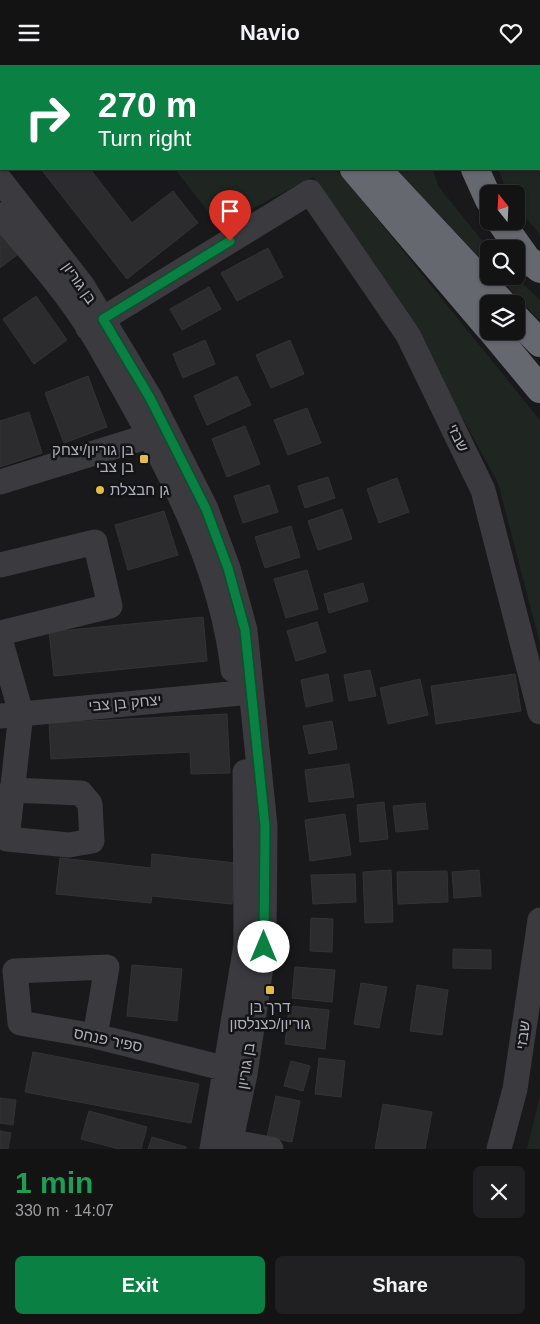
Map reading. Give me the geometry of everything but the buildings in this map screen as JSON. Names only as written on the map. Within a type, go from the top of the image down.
[{"type":"highway","points":[[355,170],[480,317]]},
{"type":"highway","points":[[378,170],[495,295]]},
{"type":"highway","points":[[475,170],[482,185]]},
{"type":"highway","points":[[506,230],[527,259],[540,269]]},
{"type":"highway","points":[[525,327],[540,343]]},
{"type":"highway","points":[[499,340],[536,384]]},
{"type":"street","name":"בן גוריון","points":[[0,180],[82,285],[96,323],[180,498],[212,573],[243,693],[265,826],[264,947],[236,1071],[224,1147]]},
{"type":"street","name":"שבזי","points":[[96,323],[310,192],[408,335],[483,490],[540,712]]},
{"type":"street","name":"בן גוריון","points":[[0,215],[96,323],[150,398],[206,509],[228,568],[245,630],[243,693]]},
{"type":"street","points":[[0,482],[149,436]]},
{"type":"street","points":[[0,565],[95,542],[110,607],[0,633]]},
{"type":"street","points":[[0,639],[10,715],[11,790]]},
{"type":"street","name":"יצחק בן צבי","points":[[10,715],[243,693]]},
{"type":"street","name":"שבזי","points":[[499,1149],[515,1089],[540,920]]},
{"type":"street","name":"ספיר פנחס","points":[[95,1036],[107,967],[14,971],[20,1023],[95,1036],[236,1071]]},
{"type":"street","points":[[224,1147],[271,1149]]},
{"type":"shaded area","points":[[176,170],[338,170],[540,420],[540,644],[498,483],[415,331],[313,177],[219,226]]},
{"type":"shaded area","points":[[397,170],[433,170],[438,186],[482,240],[480,240],[480,258]]},
{"type":"shaded area","points":[[498,170],[540,170],[540,234],[525,217],[525,185],[504,185]]},
{"type":"shaded area","points":[[506,285],[524,285],[540,300],[540,321],[525,305],[525,295],[515,295]]},
{"type":"shaded area","points":[[540,1095],[540,1149],[527,1149]]},
{"type":"place","name":"בן גוריון/יצחק בן צבי","points":[[144,459]]},
{"type":"place","name":"גן חבצלת","points":[[100,490]]},
{"type":"place","name":"דרך בן גוריון/כצנלסון","points":[[270,990]]},
{"type":"route","points":[[230,241],[103,319],[150,398],[206,509],[228,568],[245,630],[265,826],[264,947]]}]
